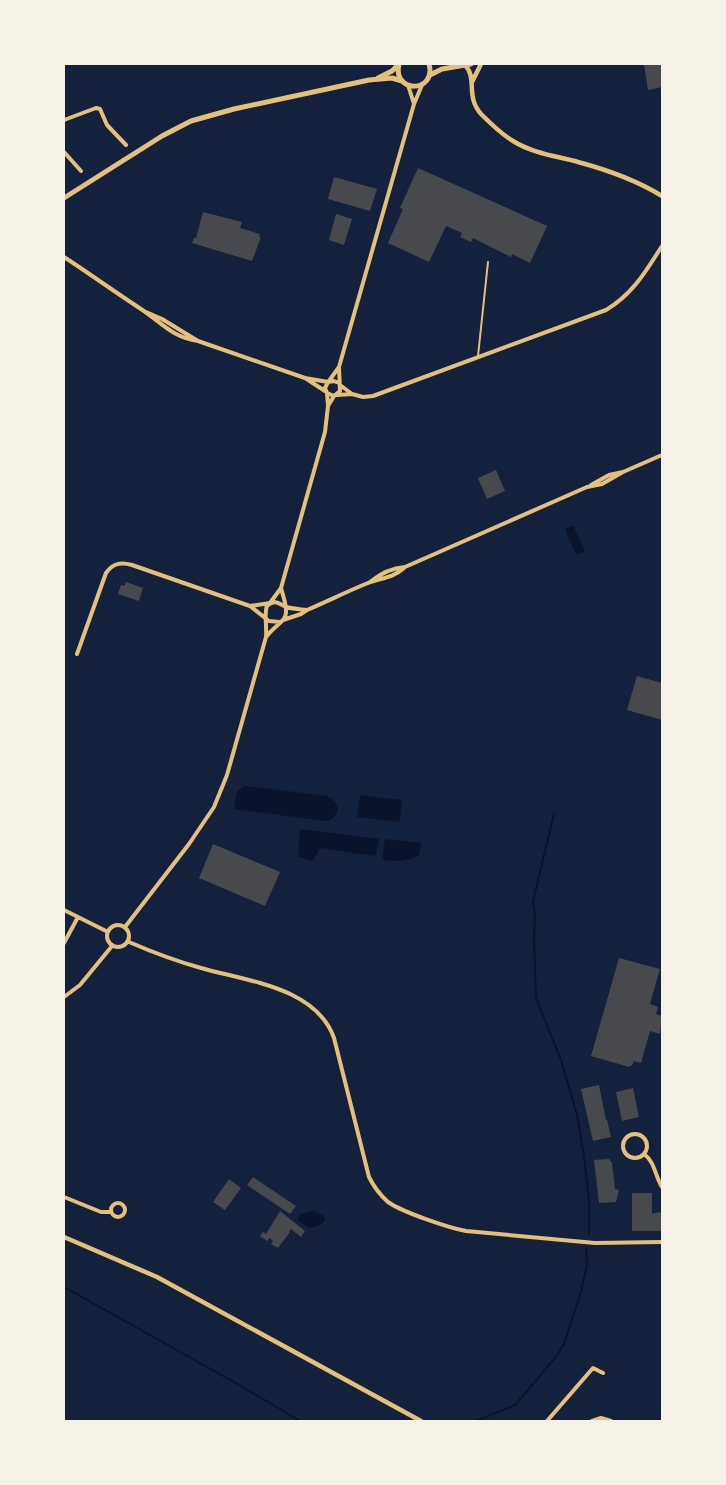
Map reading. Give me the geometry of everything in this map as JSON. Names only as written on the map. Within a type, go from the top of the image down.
[{"type":"main road","points":[[375,79],[392,71],[399,64]]},
{"type":"main road","points":[[399,64],[399,75],[402,81]]},
{"type":"main road","points":[[429,64],[430,75]]},
{"type":"main road","points":[[64,198],[162,136],[191,121],[234,109],[375,79],[392,78],[408,85],[416,86],[422,84],[430,75],[442,69],[468,64]]},
{"type":"street","points":[[468,64],[472,97],[477,110],[501,133],[527,148],[615,173],[662,196]]},
{"type":"street","points":[[471,83],[481,64]]},
{"type":"street","points":[[328,406],[340,391],[339,367],[414,104],[422,84]]},
{"type":"street","points":[[408,85],[414,104]]},
{"type":"street","points":[[64,120],[96,108],[100,109],[107,125],[126,145]]},
{"type":"street","points":[[64,152],[81,171]]},
{"type":"street","points":[[305,378],[330,396],[352,394],[363,397],[373,396],[478,358],[590,316],[616,304],[641,280],[662,246]]},
{"type":"street","points":[[64,256],[146,312],[174,334],[305,378],[329,382],[334,380],[352,394]]},
{"type":"street","points":[[125,927],[201,828],[222,790],[266,637],[267,619],[265,610],[280,588],[325,432],[328,406],[325,386],[339,367]]},
{"type":"street","points":[[77,654],[106,573],[117,564],[132,565],[250,606],[272,622],[281,621],[301,614],[370,582],[398,573],[405,567],[589,487],[599,479],[623,472],[662,455]]},
{"type":"street","points":[[266,637],[286,614],[280,588]]},
{"type":"street","points":[[250,606],[279,602],[285,606],[307,610]]},
{"type":"street","points":[[64,910],[108,932]]},
{"type":"street","points":[[64,944],[78,917]]},
{"type":"street","points":[[116,926],[125,927],[130,936],[126,945],[119,948],[112,946],[107,938],[108,932],[116,926]]},
{"type":"street","points":[[128,942],[188,965],[276,988],[315,1009],[330,1029],[334,1038],[369,1177],[378,1192],[390,1203],[460,1230],[588,1243],[662,1242]]},
{"type":"street","points":[[64,997],[80,985],[112,946]]},
{"type":"street","points":[[637,1134],[644,1139],[647,1147],[644,1154],[636,1158],[628,1156],[624,1152],[622,1146],[629,1135],[637,1134]]},
{"type":"street","points":[[644,1154],[652,1163],[662,1187]]},
{"type":"street","points":[[64,1197],[104,1212],[111,1212]]},
{"type":"street","points":[[64,1237],[157,1277],[421,1421]]},
{"type":"street","points":[[547,1421],[593,1368],[602,1373]]},
{"type":"street","points":[[592,1421],[601,1418],[610,1421]]},
{"type":"lane","points":[[478,358],[488,262]]},
{"type":"water","points":[[573,525],[585,552],[576,555],[565,529]]},
{"type":"water","points":[[245,786],[327,796],[336,803],[337,813],[331,820],[325,821],[234,809],[237,792]]},
{"type":"water","points":[[360,795],[402,800],[400,822],[357,817]]},
{"type":"water","points":[[300,829],[379,839],[376,854],[374,856],[320,848],[313,861],[298,857]]},
{"type":"water","points":[[385,840],[421,843],[419,856],[402,861],[384,860],[382,857]]},
{"type":"water","points":[[312,1210],[324,1216],[325,1220],[321,1225],[309,1228],[298,1220],[300,1213],[307,1213]]},
{"type":"building","points":[[644,64],[662,64],[662,87],[648,90]]},
{"type":"building","points":[[418,168],[547,226],[530,263],[512,254],[511,257],[473,238],[471,242],[460,237],[462,233],[446,226],[429,262],[388,243],[403,209],[400,208]]},
{"type":"building","points":[[334,177],[377,189],[370,211],[328,199]]},
{"type":"building","points":[[203,212],[242,222],[240,228],[260,234],[259,237],[261,237],[252,261],[192,243],[194,238],[196,238]]},
{"type":"building","points":[[336,214],[352,219],[344,245],[329,240]]},
{"type":"building","points":[[496,470],[505,491],[487,499],[478,478]]},
{"type":"building","points":[[126,582],[143,588],[139,601],[118,594],[121,585],[124,586]]},
{"type":"building","points":[[637,676],[662,683],[662,720],[627,710]]},
{"type":"building","points":[[213,844],[280,872],[265,906],[199,878]]},
{"type":"building","points":[[619,958],[660,969],[650,1004],[658,1007],[656,1014],[662,1016],[660,1034],[650,1031],[641,1063],[634,1061],[629,1067],[591,1056]]},
{"type":"building","points":[[599,1085],[611,1137],[593,1141],[581,1089]]},
{"type":"building","points":[[633,1088],[639,1117],[622,1121],[616,1092]]},
{"type":"building","points":[[609,1159],[612,1163],[615,1189],[619,1190],[616,1202],[599,1203],[594,1160]]},
{"type":"building","points":[[253,1177],[296,1206],[290,1214],[247,1185]]},
{"type":"building","points":[[229,1179],[241,1188],[225,1210],[213,1202]]},
{"type":"building","points":[[632,1193],[652,1193],[652,1214],[659,1212],[662,1214],[662,1231],[632,1231]]},
{"type":"building","points":[[280,1211],[305,1231],[301,1237],[291,1229],[278,1248],[271,1244],[273,1241],[270,1238],[267,1241],[260,1236],[263,1232],[266,1234]]},
{"type":"waterway","points":[[554,814],[533,901],[535,917],[536,998],[561,1060],[577,1115],[589,1201],[589,1234]]},
{"type":"waterway","points":[[476,1421],[515,1405],[556,1357],[564,1344],[581,1292],[587,1265],[586,1248]]},
{"type":"waterway","points":[[64,1287],[300,1421]]}]
